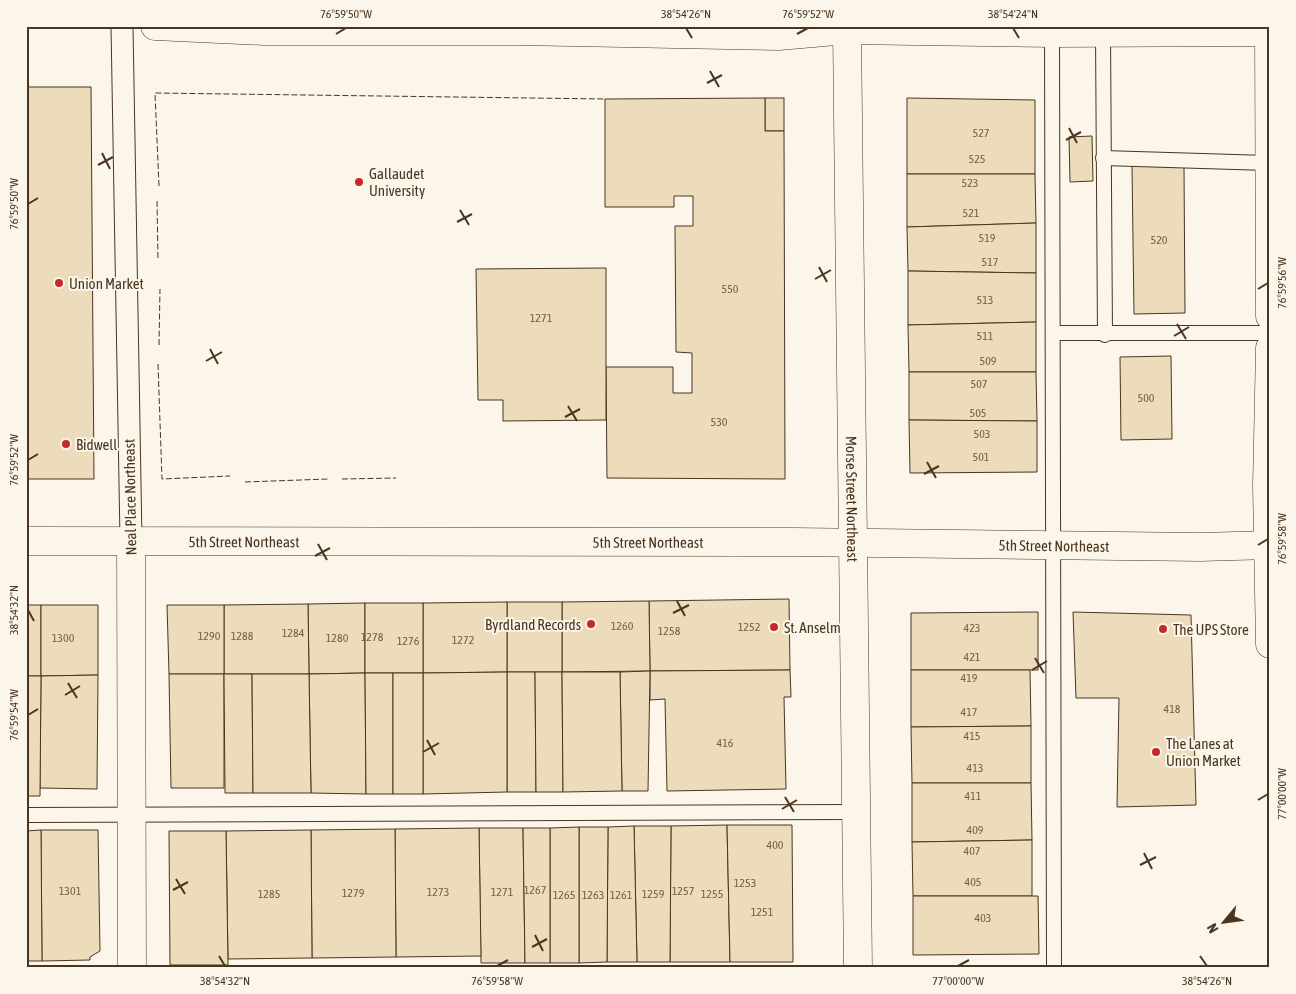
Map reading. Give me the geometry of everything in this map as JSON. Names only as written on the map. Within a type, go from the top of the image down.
[{"type":"street","name":"Neal Place Northeast","points":[[122,26],[131,540],[132,968]]},
{"type":"street","points":[[155,26],[264,31],[779,36],[847,30],[1103,33],[1269,29],[1270,316]]},
{"type":"street","name":"Morse Street Northeast","points":[[847,30],[858,968]]},
{"type":"street","points":[[1270,348],[1267,486],[1270,644]]},
{"type":"street","name":"5th Street Northeast","points":[[26,541],[853,542],[1055,547],[1269,545]]},
{"type":"lane","points":[[1052,33],[1055,547],[1054,968]]},
{"type":"lane","points":[[1103,33],[1105,335]]},
{"type":"lane","points":[[1103,158],[1268,163]]},
{"type":"lane","points":[[1054,334],[1270,333]]},
{"type":"lane","points":[[26,815],[856,812]]},
{"type":"building","name":"Union Market","points":[[26,87],[91,87],[94,479],[26,479]]},
{"type":"building","points":[[765,98],[784,98],[784,131],[765,131]]},
{"type":"building","points":[[765,98],[765,131],[784,131],[785,479],[607,478],[606,367],[673,367],[673,393],[692,393],[692,353],[676,352],[675,226],[693,226],[693,196],[674,196],[674,207],[605,207],[605,99]]},
{"type":"building","points":[[907,98],[1035,100],[1035,174],[907,174]]},
{"type":"building","points":[[1092,136],[1093,181],[1070,182],[1069,137]]},
{"type":"building","points":[[1132,166],[1184,166],[1185,313],[1134,314]]},
{"type":"building","points":[[907,174],[1035,174],[1036,223],[907,227]]},
{"type":"building","points":[[1036,223],[1036,273],[908,271],[907,227]]},
{"type":"building","points":[[606,268],[606,420],[503,421],[503,400],[478,400],[476,269]]},
{"type":"building","points":[[908,271],[1036,273],[1036,322],[908,325]]},
{"type":"building","points":[[1036,322],[1036,372],[909,372],[908,325]]},
{"type":"building","points":[[1171,356],[1172,439],[1121,440],[1120,357]]},
{"type":"building","points":[[909,372],[1036,372],[1037,421],[909,420]]},
{"type":"building","points":[[909,420],[1037,421],[1037,472],[910,473]]},
{"type":"building","points":[[789,599],[790,670],[650,671],[649,601]]},
{"type":"building","points":[[649,601],[650,671],[562,672],[562,602]]},
{"type":"building","points":[[507,602],[562,602],[562,672],[507,672]]},
{"type":"building","points":[[507,602],[507,672],[423,673],[423,603]]},
{"type":"building","points":[[365,603],[365,673],[309,674],[308,604]]},
{"type":"building","points":[[365,603],[423,603],[423,673],[365,673]]},
{"type":"building","points":[[308,604],[309,674],[224,674],[224,605]]},
{"type":"building","points":[[26,605],[41,605],[41,676],[26,676]]},
{"type":"building","points":[[41,605],[98,605],[98,675],[41,676]]},
{"type":"building","points":[[167,605],[224,605],[224,674],[169,674]]},
{"type":"building","points":[[1038,612],[1038,670],[911,670],[911,613]]},
{"type":"building","name":"The Lanes at Union Market","points":[[1073,612],[1191,615],[1196,805],[1117,807],[1119,698],[1076,698]]},
{"type":"building","points":[[790,670],[791,697],[784,697],[786,789],[667,791],[665,699],[650,700],[650,671]]},
{"type":"building","points":[[911,670],[1030,670],[1031,726],[911,727]]},
{"type":"building","points":[[650,671],[648,791],[622,791],[620,672]]},
{"type":"building","points":[[507,672],[535,672],[536,792],[507,792]]},
{"type":"building","points":[[507,672],[507,792],[423,794],[423,673]]},
{"type":"building","points":[[535,672],[562,672],[563,792],[536,792]]},
{"type":"building","points":[[562,672],[620,672],[622,791],[563,792]]},
{"type":"building","points":[[365,673],[366,794],[311,793],[309,674]]},
{"type":"building","points":[[365,673],[393,673],[393,794],[366,794]]},
{"type":"building","points":[[393,673],[423,673],[423,794],[393,794]]},
{"type":"building","points":[[169,674],[224,674],[224,788],[171,788]]},
{"type":"building","points":[[224,674],[252,674],[253,793],[225,793]]},
{"type":"building","points":[[252,674],[309,674],[311,793],[253,793]]},
{"type":"building","points":[[98,675],[97,789],[40,788],[41,676]]},
{"type":"building","points":[[26,676],[41,676],[40,796],[26,796]]},
{"type":"building","points":[[1031,726],[1031,783],[912,783],[911,727]]},
{"type":"building","points":[[912,783],[1031,783],[1032,840],[912,842]]},
{"type":"building","points":[[727,825],[730,962],[670,962],[671,826]]},
{"type":"building","points":[[727,825],[792,825],[793,962],[730,962]]},
{"type":"building","points":[[634,826],[671,826],[670,962],[637,962]]},
{"type":"building","points":[[634,826],[637,962],[607,962],[608,827]]},
{"type":"building","points":[[579,827],[608,827],[607,962],[579,963]]},
{"type":"building","points":[[579,827],[579,963],[550,963],[550,828]]},
{"type":"building","points":[[479,828],[523,828],[525,963],[481,963]]},
{"type":"building","points":[[479,828],[481,956],[396,957],[395,829]]},
{"type":"building","points":[[523,828],[550,828],[550,963],[525,963]]},
{"type":"building","points":[[395,829],[396,957],[312,958],[311,830]]},
{"type":"building","points":[[41,830],[98,830],[100,951],[90,957],[90,960],[42,961]]},
{"type":"building","points":[[41,830],[42,961],[26,961],[26,831]]},
{"type":"building","points":[[311,830],[312,958],[228,959],[226,831]]},
{"type":"building","points":[[169,831],[226,831],[228,965],[170,965]]},
{"type":"building","points":[[1032,840],[1032,896],[913,896],[912,842]]},
{"type":"building","points":[[913,896],[1038,896],[1039,954],[913,955]]},
{"type":"fence","points":[[159,186],[155,93],[605,99]]},
{"type":"fence","points":[[157,201],[158,260]]},
{"type":"fence","points":[[159,345],[160,289]]},
{"type":"fence","points":[[158,364],[162,479],[230,476]]},
{"type":"fence","points":[[342,479],[396,478]]},
{"type":"fence","points":[[245,482],[328,479]]},
{"type":"place","name":"Gallaudet University","points":[[359,182]]},
{"type":"place","name":"Union Market","points":[[59,283]]},
{"type":"place","name":"Bidwell","points":[[66,444]]},
{"type":"place","name":"Byrdland Records","points":[[591,624]]},
{"type":"place","name":"St. Anselm","points":[[774,627]]},
{"type":"place","name":"The UPS Store","points":[[1163,629]]},
{"type":"place","name":"The Lanes at Union Market","points":[[1156,752]]}]
